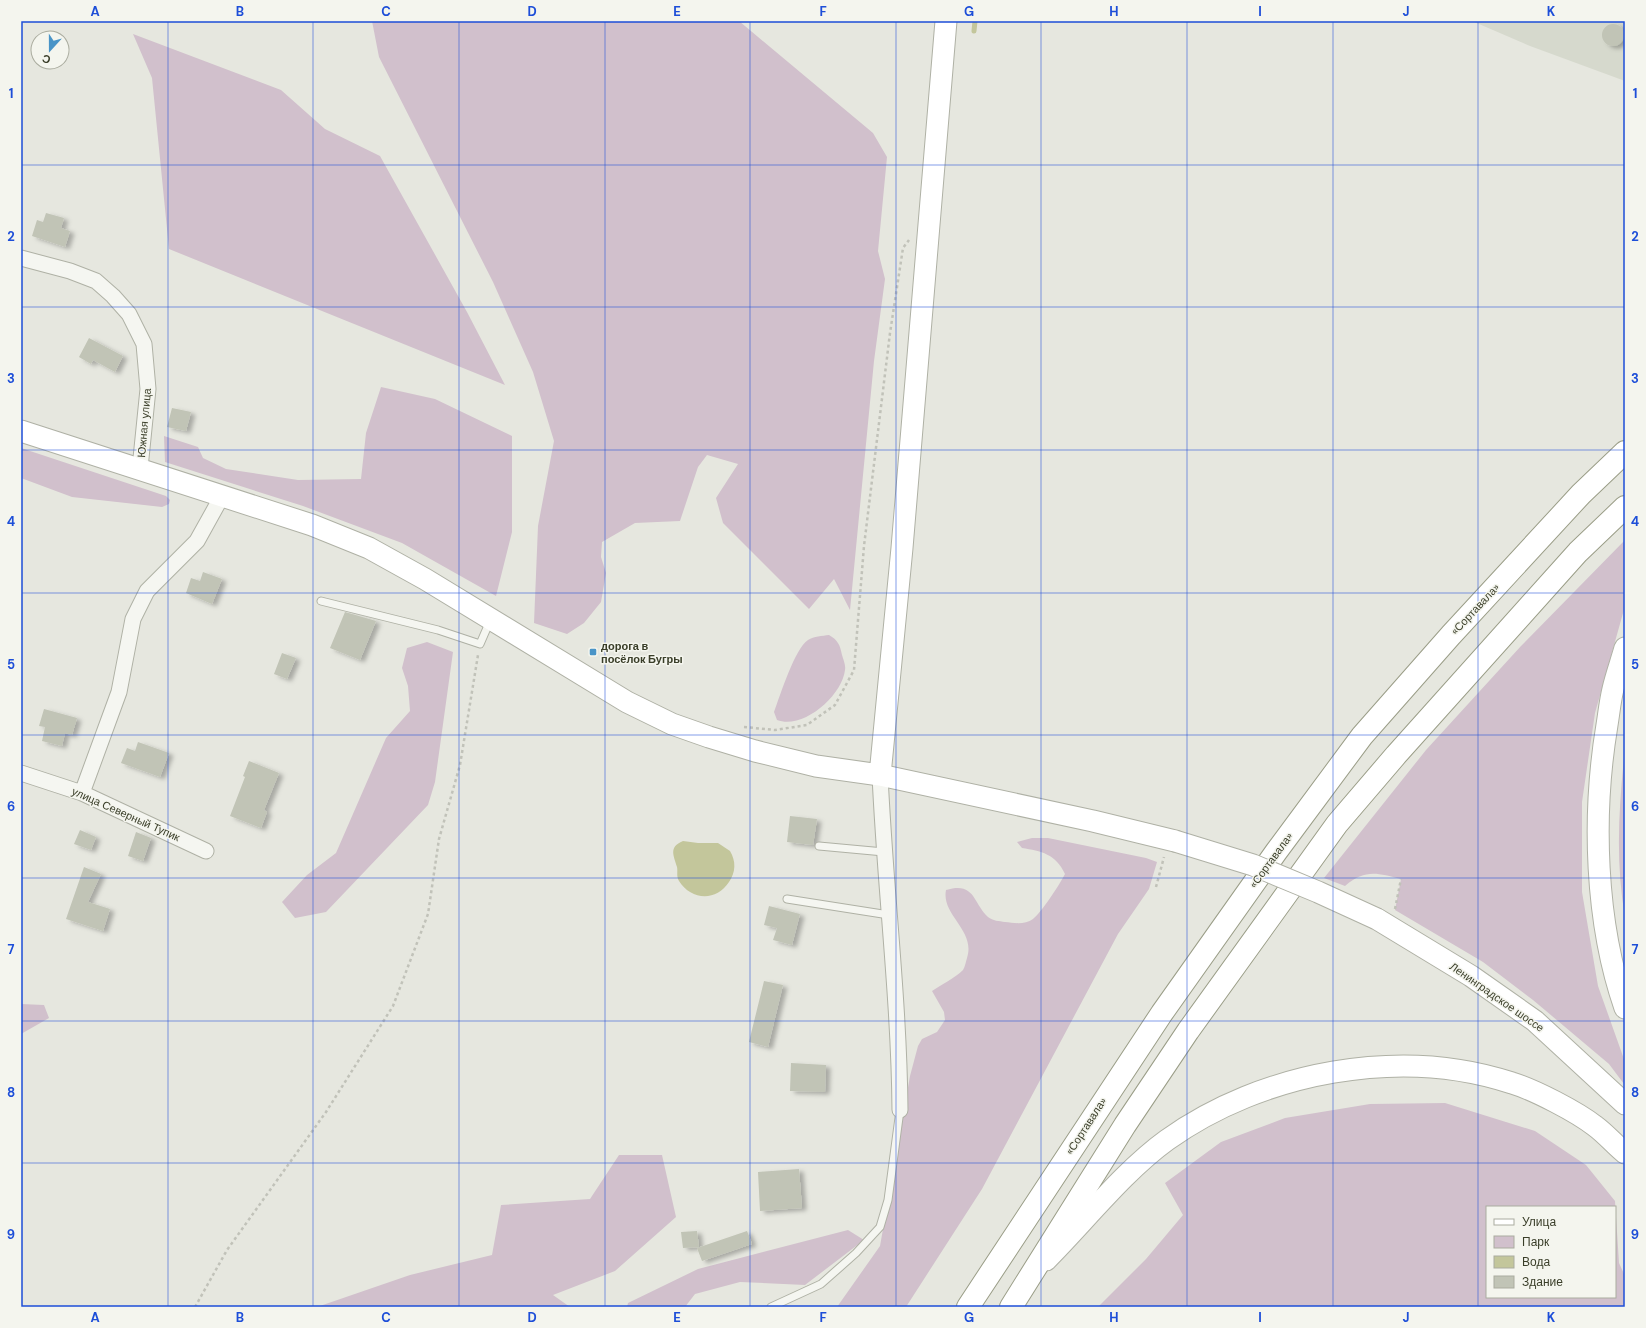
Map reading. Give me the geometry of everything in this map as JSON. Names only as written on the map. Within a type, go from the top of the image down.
[{"type":"highway","name":"«Сортавала»","points":[[968,1307],[1162,1013],[1276,852],[1362,736],[1451,635],[1581,494],[1625,452]]},
{"type":"highway","points":[[1011,1307],[1125,1125],[1188,1030],[1337,824],[1401,749],[1578,552],[1625,507]]},
{"type":"main road","points":[[880,775],[902,541],[946,21]]},
{"type":"main road","name":"Ленинградское шоссе","points":[[21,430],[312,525],[369,548],[425,579],[627,702],[672,724],[755,751],[816,766],[880,775],[1093,820],[1172,840],[1253,865],[1318,892],[1384,923],[1471,976],[1535,1021],[1625,1104]]},
{"type":"main road","points":[[1625,648],[1611,698],[1603,748],[1598,807],[1601,893],[1615,979],[1625,1008]]},
{"type":"main road","points":[[1031,1275],[1137,1165],[1167,1140],[1209,1113],[1273,1087],[1334,1071],[1394,1067],[1433,1067],[1473,1073],[1513,1083],[1559,1105],[1595,1126],[1625,1153]]},
{"type":"street","name":"Южная улица","points":[[21,258],[70,271],[96,281],[113,296],[129,314],[144,344],[148,389],[140,468]]},
{"type":"street","points":[[82,793],[119,692],[133,619],[147,591],[197,541],[222,496]]},
{"type":"street","name":"улица Северный Тупик","points":[[21,773],[82,793],[206,851]]},
{"type":"street","points":[[880,775],[884,852],[899,1042],[900,1110]]},
{"type":"lane","points":[[321,601],[438,630],[480,644],[491,619]]},
{"type":"lane","points":[[819,846],[884,852]]},
{"type":"lane","points":[[787,899],[889,915]]},
{"type":"lane","points":[[771,1307],[821,1284],[856,1253],[880,1227],[888,1200],[900,1110]]},
{"type":"path","points":[[741,726],[775,730],[807,725],[835,705],[854,670],[862,560],[890,333],[903,248],[912,236]]},
{"type":"path","points":[[195,1307],[227,1250],[326,1112],[393,1006],[428,914],[439,839],[460,765],[480,644]]},
{"type":"path","points":[[1156,887],[1172,840]]},
{"type":"path","points":[[1384,923],[1401,879]]},
{"type":"shaded area","points":[[1472,21],[1625,21],[1625,81],[1530,46]]},
{"type":"green space","points":[[372,21],[739,21],[873,133],[887,157],[878,251],[885,279],[874,361],[850,610],[834,579],[809,609],[723,523],[716,498],[738,464],[707,455],[698,467],[680,521],[635,523],[602,542],[601,557],[606,573],[601,602],[584,623],[567,634],[534,623],[538,526],[554,441],[533,372],[493,282],[379,57]]},
{"type":"green space","points":[[133,34],[281,90],[325,129],[380,156],[467,312],[505,385],[169,249],[152,78]]},
{"type":"green space","points":[[381,387],[435,399],[512,436],[512,532],[496,596],[402,543],[303,506],[165,462],[164,436],[198,447],[203,458],[226,469],[298,480],[361,479],[366,433]]},
{"type":"green space","points":[[21,448],[166,496],[170,500],[169,504],[162,507],[72,497],[21,478]]},
{"type":"green space","points":[[1625,540],[1625,606],[1595,713],[1582,802],[1582,892],[1598,986],[1625,1062],[1624,1084],[1609,1064],[1533,1000],[1483,962],[1395,910],[1401,879],[1385,875],[1372,874],[1359,877],[1345,886],[1324,878],[1426,750],[1521,646]]},
{"type":"green space","points":[[829,635],[838,643],[845,666],[842,680],[837,690],[829,700],[809,715],[798,720],[787,722],[777,720],[774,712],[788,673],[798,652],[808,640],[818,636]]},
{"type":"green space","points":[[427,642],[453,652],[435,782],[428,805],[326,912],[295,918],[282,902],[307,875],[336,853],[386,738],[410,711],[408,686],[402,668],[407,648]]},
{"type":"green space","points":[[1625,748],[1625,917],[1620,875],[1619,832]]},
{"type":"green space","points":[[1032,838],[1048,838],[1146,858],[1157,862],[1149,889],[1118,934],[982,1189],[906,1307],[837,1307],[880,1246],[910,1076],[918,1046],[922,1039],[937,1032],[945,1020],[944,1012],[932,991],[960,973],[965,966],[968,948],[967,939],[948,907],[946,890],[963,888],[968,891],[988,917],[994,920],[1019,923],[1030,921],[1045,905],[1065,874],[1057,862],[1052,858],[1042,852],[1022,848],[1017,842]]},
{"type":"green space","points":[[21,1004],[44,1005],[49,1018],[21,1034]]},
{"type":"green space","points":[[1445,1103],[1535,1131],[1586,1165],[1615,1201],[1615,1206],[1486,1206],[1486,1298],[1616,1298],[1616,1216],[1619,1263],[1625,1276],[1625,1307],[1098,1307],[1146,1259],[1183,1215],[1165,1183],[1221,1142],[1285,1118],[1370,1104]]},
{"type":"green space","points":[[619,1155],[662,1155],[676,1217],[615,1271],[553,1295],[570,1307],[317,1307],[410,1275],[492,1255],[501,1205],[590,1199]]},
{"type":"green space","points":[[848,1230],[864,1240],[805,1285],[740,1282],[695,1294],[685,1307],[627,1307],[628,1303],[698,1269]]},
{"type":"water","points":[[683,841],[718,843],[730,851],[734,863],[734,870],[729,882],[724,888],[717,893],[704,896],[690,892],[684,887],[677,876],[677,867],[673,852],[675,846]]},
{"type":"building","points":[[1609,24],[1617,24],[1624,31],[1624,39],[1617,46],[1609,46],[1602,39],[1602,31]]},
{"type":"building","points":[[46,213],[64,218],[61,228],[70,231],[65,247],[32,236],[37,220],[43,222]]},
{"type":"building","points":[[89,338],[123,356],[115,372],[93,360],[91,364],[79,357]]},
{"type":"building","points":[[172,408],[191,412],[186,431],[167,427]]},
{"type":"building","points":[[203,572],[222,579],[212,604],[186,593],[191,578],[200,581]]},
{"type":"building","points":[[345,612],[376,621],[360,660],[330,648]]},
{"type":"building","points":[[282,653],[296,658],[287,679],[274,674]]},
{"type":"building","points":[[44,709],[77,718],[72,735],[65,733],[62,746],[42,741],[45,727],[39,726]]},
{"type":"building","points":[[138,742],[169,753],[160,777],[121,763],[127,748],[135,751]]},
{"type":"building","points":[[249,761],[279,773],[264,810],[267,812],[261,828],[230,816],[245,777],[243,776]]},
{"type":"building","points":[[790,816],[817,819],[813,845],[787,842]]},
{"type":"building","points":[[80,830],[96,837],[91,850],[74,844]]},
{"type":"building","points":[[136,832],[151,838],[143,861],[128,856]]},
{"type":"building","points":[[84,867],[101,874],[88,902],[110,909],[103,931],[66,919]]},
{"type":"building","points":[[769,906],[800,914],[792,945],[773,940],[777,928],[764,925]]},
{"type":"building","points":[[764,981],[783,985],[768,1047],[749,1042]]},
{"type":"building","points":[[791,1063],[826,1065],[825,1092],[790,1091]]},
{"type":"building","points":[[799,1169],[802,1208],[760,1211],[758,1172]]},
{"type":"building","points":[[697,1231],[699,1247],[683,1248],[681,1232]]},
{"type":"building","points":[[747,1231],[752,1244],[702,1261],[697,1248]]},
{"type":"waterway","points":[[974,31],[975,21]]},
{"type":"place","name":"дорога в посёлок Бугры","points":[[593,652]]}]
